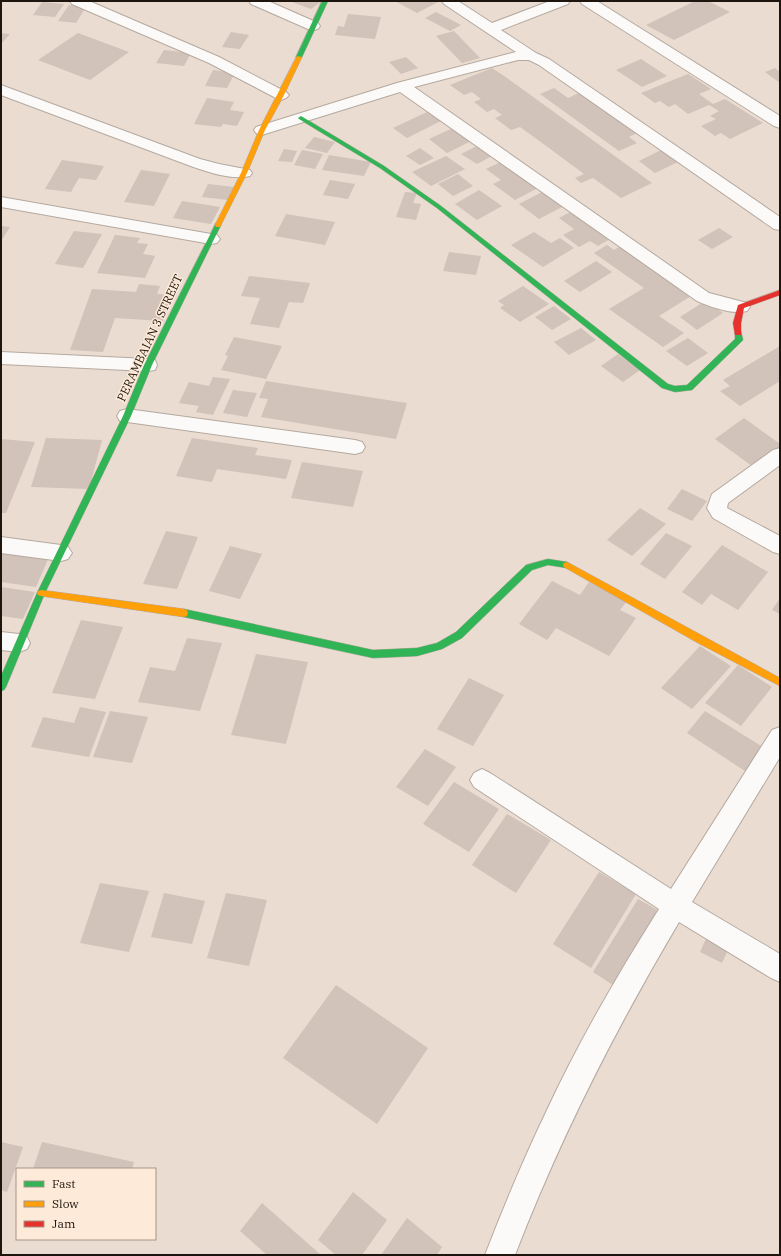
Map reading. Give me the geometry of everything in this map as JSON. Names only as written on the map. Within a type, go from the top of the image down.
[{"type":"street","points":[[76,1],[214,60],[281,95]]},
{"type":"street","points":[[256,1],[313,26]]},
{"type":"street","name":"PERAMBAIAN 3 STREET","points":[[1,687],[10,642],[40,593],[61,553],[127,416],[148,365],[244,173],[262,130],[281,95],[325,1]]},
{"type":"street","points":[[449,1],[531,56],[544,62],[780,225]]},
{"type":"street","points":[[490,29],[563,1]]},
{"type":"street","points":[[587,1],[780,123]]},
{"type":"street","points":[[262,130],[402,86],[518,56],[531,56]]},
{"type":"street","points":[[402,86],[703,297],[713,301],[741,307],[779,293]]},
{"type":"street","points":[[1,90],[200,164],[218,169],[244,173]]},
{"type":"street","points":[[301,118],[382,167],[439,207],[666,386],[675,390],[689,388],[738,340],[737,323],[741,307]]},
{"type":"street","points":[[1,202],[211,239]]},
{"type":"street","points":[[1,358],[148,365]]},
{"type":"street","points":[[127,416],[354,447]]},
{"type":"street","points":[[780,455],[719,499],[717,508],[720,513],[780,546]]},
{"type":"street","points":[[1,545],[61,553]]},
{"type":"street","points":[[40,593],[174,611],[365,652],[396,654],[418,652],[438,646],[459,635],[529,567],[539,562],[547,561],[568,565],[701,640],[780,682]]},
{"type":"street","points":[[500,1255],[537,1164],[588,1056],[674,905],[780,737]]},
{"type":"street","points":[[482,780],[674,905],[780,969]]},
{"type":"building","points":[[289,1],[322,1],[311,9]]},
{"type":"building","points":[[395,1],[440,1],[417,13]]},
{"type":"building","points":[[695,1],[708,1],[730,12],[674,40],[646,25]]},
{"type":"building","points":[[42,2],[64,4],[55,17],[33,15]]},
{"type":"building","points":[[69,5],[86,7],[76,23],[58,21]]},
{"type":"building","points":[[436,12],[461,25],[450,31],[425,18]]},
{"type":"building","points":[[348,14],[381,17],[375,39],[335,35],[338,26],[344,27]]},
{"type":"building","points":[[454,31],[480,58],[462,63],[436,36]]},
{"type":"building","points":[[231,32],[249,35],[240,49],[222,47]]},
{"type":"building","points":[[1,33],[10,34],[2,43],[1,42]]},
{"type":"building","points":[[78,33],[129,52],[90,80],[38,60]]},
{"type":"building","points":[[164,50],[191,53],[184,66],[156,63]]},
{"type":"building","points":[[406,57],[418,68],[401,74],[389,62]]},
{"type":"building","points":[[641,59],[667,76],[642,87],[616,70]]},
{"type":"building","points":[[492,68],[652,183],[621,198],[593,178],[581,183],[575,178],[584,174],[520,127],[511,130],[495,118],[502,115],[494,109],[487,112],[474,102],[481,99],[472,92],[464,95],[450,85]]},
{"type":"building","points":[[775,68],[780,72],[780,83],[765,72]]},
{"type":"building","points":[[213,70],[235,73],[227,88],[205,86]]},
{"type":"building","points":[[688,74],[711,89],[699,94],[713,104],[725,99],[763,123],[730,139],[721,133],[715,136],[701,126],[716,119],[710,116],[719,111],[709,105],[688,114],[675,104],[669,107],[660,101],[655,103],[641,93]]},
{"type":"building","points":[[554,88],[568,98],[581,92],[639,132],[629,137],[637,143],[619,151],[540,94]]},
{"type":"building","points":[[207,98],[234,102],[230,110],[244,112],[237,126],[223,124],[221,127],[194,124]]},
{"type":"building","points":[[429,111],[443,120],[407,138],[393,128]]},
{"type":"building","points":[[453,128],[471,141],[447,153],[429,139]]},
{"type":"building","points":[[314,137],[335,142],[327,153],[305,148]]},
{"type":"building","points":[[477,146],[492,156],[477,164],[461,154]]},
{"type":"building","points":[[420,148],[434,158],[420,165],[406,156]]},
{"type":"building","points":[[284,149],[297,151],[292,162],[278,161]]},
{"type":"building","points":[[302,150],[323,154],[315,169],[294,165]]},
{"type":"building","points":[[661,150],[678,162],[655,173],[639,161]]},
{"type":"building","points":[[329,155],[371,162],[364,176],[322,170]]},
{"type":"building","points":[[446,156],[465,169],[431,186],[412,172]]},
{"type":"building","points":[[62,160],[104,166],[96,180],[79,178],[71,192],[45,189]]},
{"type":"building","points":[[505,160],[542,186],[515,200],[493,184],[501,180],[486,169]]},
{"type":"building","points":[[141,170],[170,174],[154,206],[124,202]]},
{"type":"building","points":[[458,174],[473,186],[453,196],[438,184]]},
{"type":"building","points":[[330,180],[355,184],[348,199],[323,195]]},
{"type":"building","points":[[208,184],[234,187],[228,200],[202,197]]},
{"type":"building","points":[[479,190],[502,206],[477,220],[455,204]]},
{"type":"building","points":[[544,191],[564,206],[539,219],[519,204]]},
{"type":"building","points":[[405,192],[417,193],[413,203],[421,204],[416,220],[396,217]]},
{"type":"building","points":[[182,201],[220,207],[211,224],[173,218]]},
{"type":"building","points":[[574,210],[613,237],[598,246],[590,241],[579,247],[563,235],[574,229],[559,218]]},
{"type":"building","points":[[286,214],[335,222],[325,245],[275,236]]},
{"type":"building","points":[[1,226],[10,227],[1,241]]},
{"type":"building","points":[[719,228],[733,237],[712,249],[698,240]]},
{"type":"building","points":[[74,231],[102,234],[83,268],[55,264]]},
{"type":"building","points":[[534,232],[551,243],[560,238],[574,248],[543,267],[511,245]]},
{"type":"building","points":[[115,235],[140,238],[137,243],[148,244],[143,254],[155,256],[145,278],[97,273]]},
{"type":"building","points":[[624,244],[696,293],[659,316],[684,333],[663,347],[609,309],[644,288],[594,253],[607,245],[614,250]]},
{"type":"building","points":[[449,252],[481,256],[476,275],[443,271]]},
{"type":"building","points":[[596,261],[612,272],[580,292],[564,281]]},
{"type":"building","points":[[249,276],[310,283],[303,303],[289,302],[279,328],[250,324],[260,298],[241,296]]},
{"type":"building","points":[[139,284],[160,286],[157,294],[171,295],[163,321],[115,318],[103,352],[70,350],[92,289],[136,292]]},
{"type":"building","points":[[523,286],[549,304],[520,322],[500,308],[504,305],[498,301]]},
{"type":"building","points":[[705,301],[723,313],[697,330],[680,317]]},
{"type":"building","points":[[554,306],[571,319],[552,330],[535,317]]},
{"type":"building","points":[[581,328],[596,340],[569,355],[554,342]]},
{"type":"building","points":[[234,337],[282,346],[266,379],[221,370],[228,356],[225,355]]},
{"type":"building","points":[[688,338],[708,353],[687,366],[666,351]]},
{"type":"building","points":[[780,346],[780,381],[740,406],[720,391],[730,386],[723,380]]},
{"type":"building","points":[[618,354],[640,370],[623,382],[601,366]]},
{"type":"building","points":[[213,377],[230,379],[213,415],[196,412],[199,406],[179,403],[189,382],[209,386]]},
{"type":"building","points":[[266,381],[407,403],[396,439],[261,417],[268,399],[259,398]]},
{"type":"building","points":[[233,390],[257,393],[247,417],[223,413]]},
{"type":"building","points":[[744,418],[780,444],[780,451],[756,469],[715,439]]},
{"type":"building","points":[[46,438],[102,440],[89,489],[31,487]]},
{"type":"building","points":[[192,438],[258,448],[255,455],[292,460],[286,479],[217,469],[212,482],[176,476]]},
{"type":"building","points":[[1,439],[35,442],[6,513],[1,513]]},
{"type":"building","points":[[302,462],[363,471],[353,507],[291,498]]},
{"type":"building","points":[[682,489],[707,501],[692,521],[667,509]]},
{"type":"building","points":[[640,508],[666,524],[632,556],[607,540]]},
{"type":"building","points":[[166,531],[198,537],[177,589],[143,584]]},
{"type":"building","points":[[666,533],[692,546],[665,579],[640,564]]},
{"type":"building","points":[[722,545],[768,572],[738,610],[711,594],[702,605],[682,592]]},
{"type":"building","points":[[230,546],[262,554],[240,599],[209,591]]},
{"type":"building","points":[[1,550],[49,557],[36,587],[1,582]]},
{"type":"building","points":[[552,581],[580,595],[589,582],[627,601],[620,610],[636,618],[609,656],[556,628],[547,640],[519,624]]},
{"type":"building","points":[[1,587],[35,592],[23,619],[1,616]]},
{"type":"building","points":[[780,598],[780,614],[772,610]]},
{"type":"building","points":[[81,620],[123,627],[95,699],[52,693]]},
{"type":"building","points":[[187,638],[222,643],[200,711],[138,702],[150,667],[175,671]]},
{"type":"building","points":[[700,646],[731,666],[692,709],[661,688]]},
{"type":"building","points":[[256,654],[308,662],[286,744],[231,735]]},
{"type":"building","points":[[738,665],[772,687],[741,726],[705,703]]},
{"type":"building","points":[[469,678],[504,695],[473,746],[437,729]]},
{"type":"building","points":[[80,707],[106,712],[89,757],[31,747],[43,717],[74,723]]},
{"type":"building","points":[[110,711],[148,717],[132,763],[93,757]]},
{"type":"building","points":[[705,711],[766,749],[748,773],[687,733]]},
{"type":"building","points":[[425,749],[456,767],[428,806],[396,787]]},
{"type":"building","points":[[454,782],[499,809],[469,852],[423,824]]},
{"type":"building","points":[[507,814],[551,840],[516,893],[472,865]]},
{"type":"building","points":[[599,872],[636,894],[591,968],[553,944]]},
{"type":"building","points":[[100,883],[149,891],[129,952],[80,943]]},
{"type":"building","points":[[164,893],[205,901],[192,944],[151,937]]},
{"type":"building","points":[[226,893],[267,900],[249,966],[207,958]]},
{"type":"building","points":[[638,899],[666,915],[622,991],[593,972]]},
{"type":"building","points":[[709,932],[731,943],[722,963],[700,952]]},
{"type":"building","points":[[336,985],[428,1048],[377,1124],[283,1058]]},
{"type":"building","points":[[1,1142],[23,1147],[7,1192],[1,1190]]},
{"type":"building","points":[[42,1142],[134,1162],[132,1168],[33,1168]]},
{"type":"building","points":[[353,1192],[387,1220],[362,1255],[336,1255],[318,1240]]},
{"type":"building","points":[[262,1203],[321,1255],[267,1255],[240,1231]]},
{"type":"building","points":[[407,1218],[442,1247],[437,1255],[381,1255]]},
{"type":"traffic: fast","points":[[299,57],[325,1]]},
{"type":"traffic: fast","points":[[301,118],[382,167],[439,207],[665,386],[675,389],[689,388],[739,340],[738,333]]},
{"type":"traffic: fast","points":[[1,687],[41,593],[127,416],[148,365],[218,225]]},
{"type":"traffic: fast","points":[[184,613],[373,654],[417,652],[439,646],[459,635],[529,567],[548,562],[567,565]]},
{"type":"traffic: slow","points":[[218,225],[244,173],[262,130],[299,57]]},
{"type":"traffic: slow","points":[[567,565],[701,640],[780,682]]},
{"type":"traffic: slow","points":[[41,593],[184,613]]},
{"type":"traffic: jam","points":[[738,333],[737,323],[741,307],[780,292]]}]
